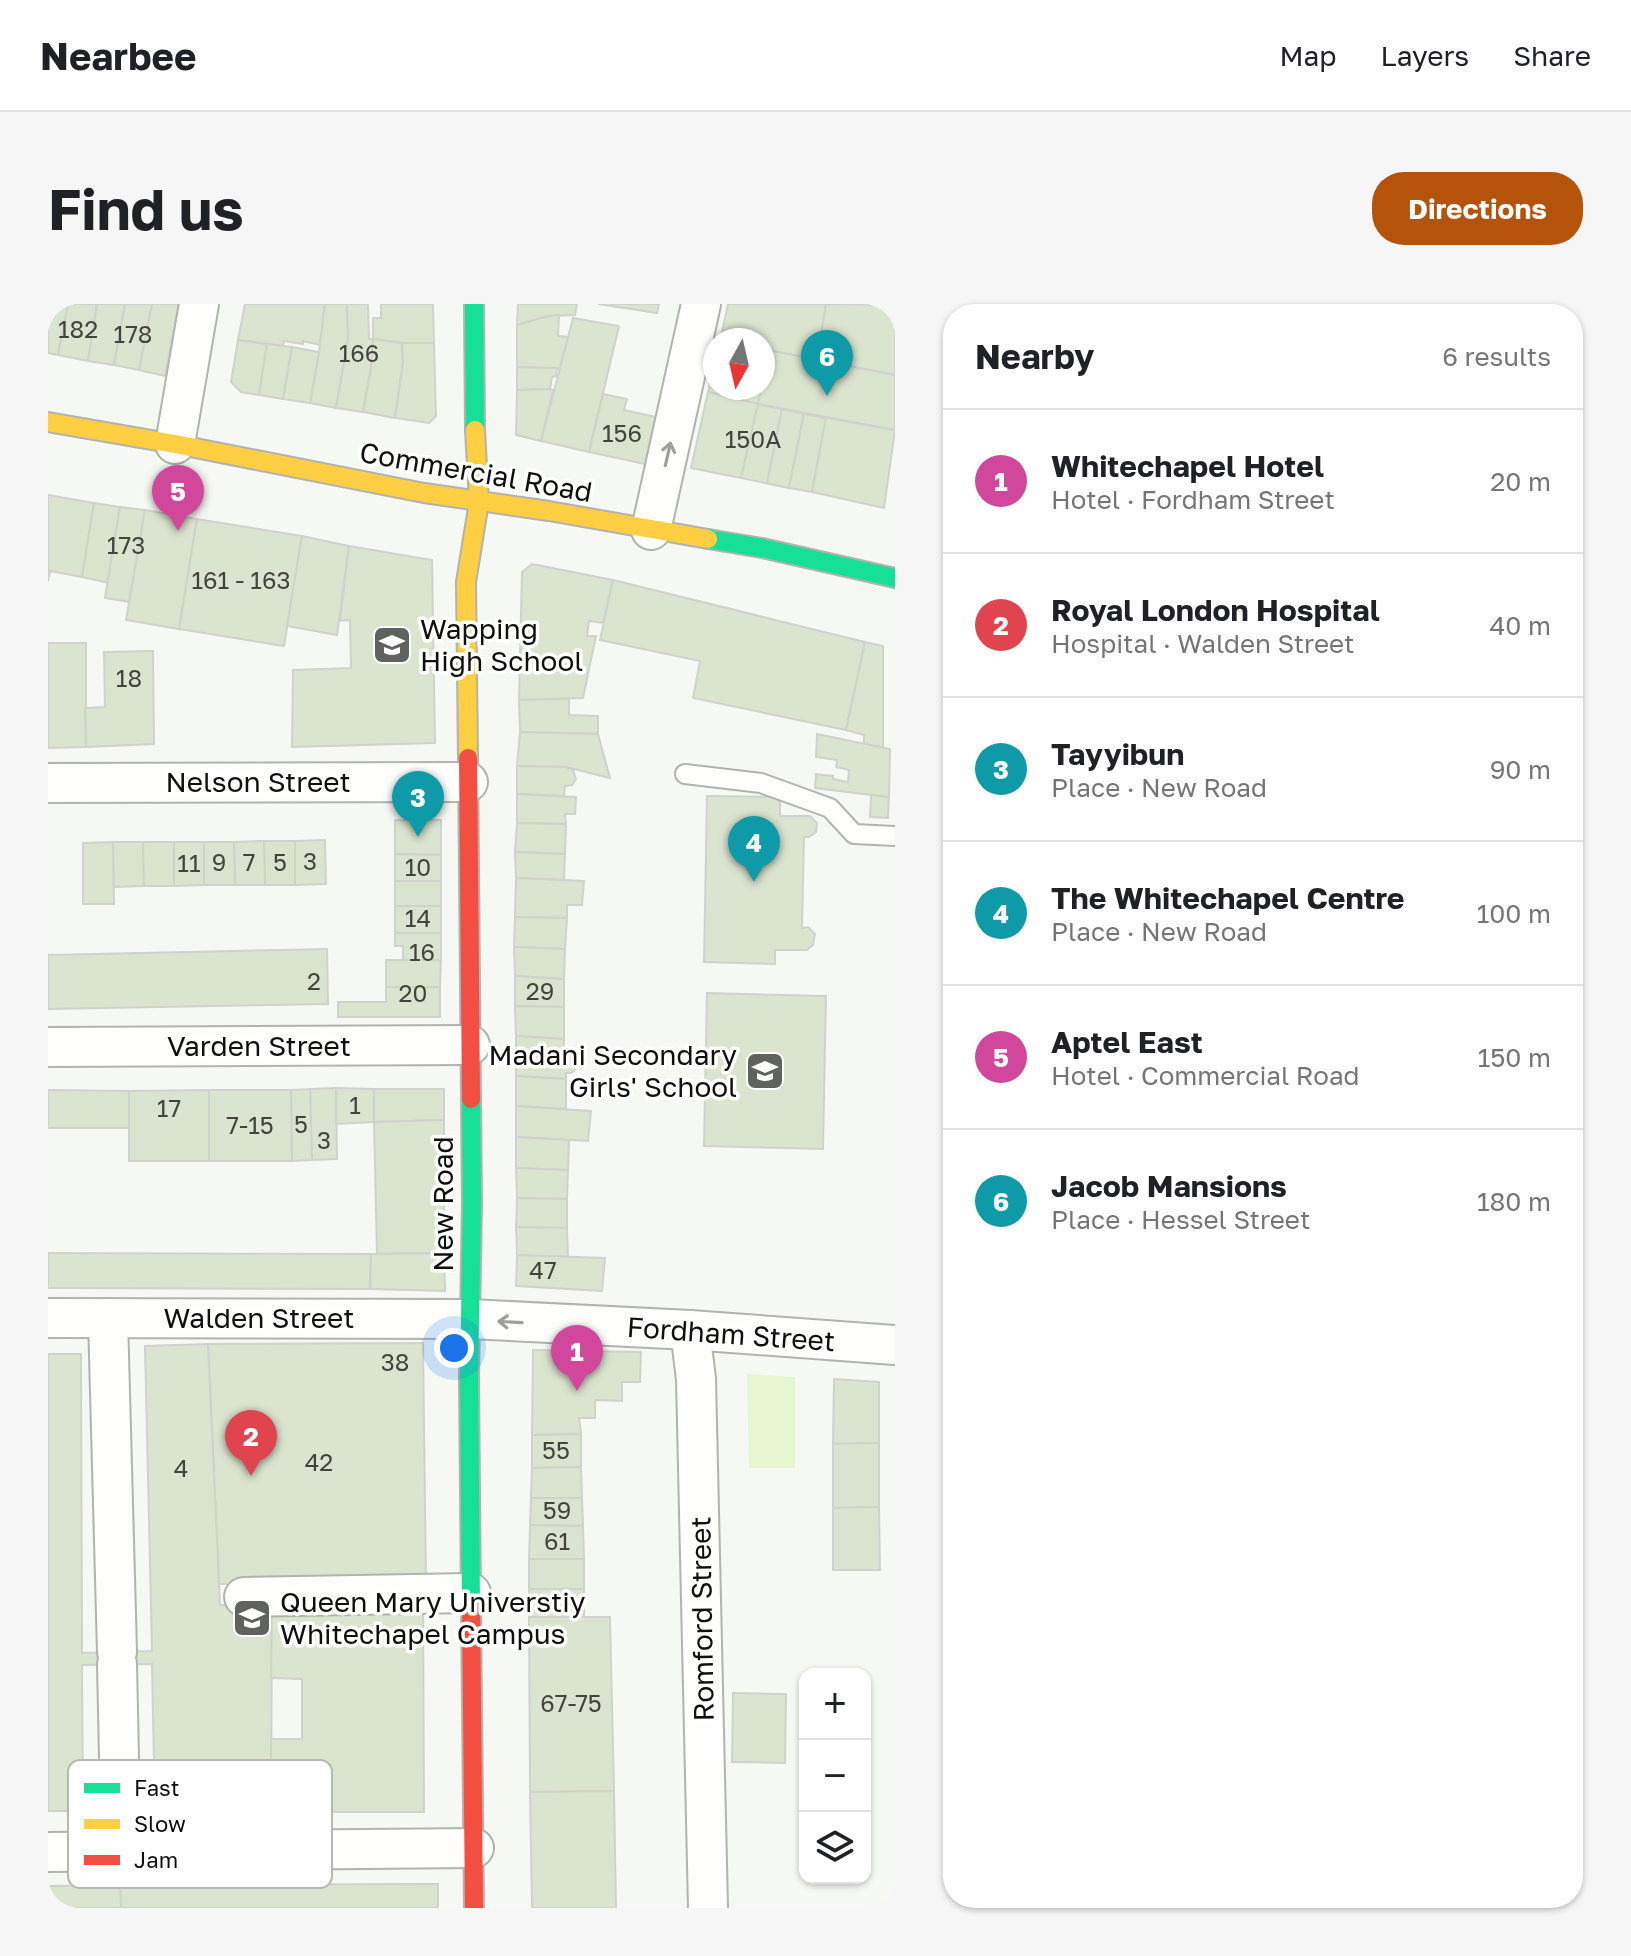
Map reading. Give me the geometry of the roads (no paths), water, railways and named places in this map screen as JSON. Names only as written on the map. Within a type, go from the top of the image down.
[{"type":"main road","name":"New Road","points":[[474,304],[475,439],[479,502],[466,582],[474,1908]]},
{"type":"main road","name":"Commercial Road","points":[[48,422],[479,502],[762,548],[895,578]]},
{"type":"street","points":[[175,444],[199,304]]},
{"type":"street","points":[[651,530],[701,304]]},
{"type":"street","name":"Nelson Street","points":[[48,783],[468,782]]},
{"type":"street","name":"Varden Street","points":[[48,1047],[470,1045]]},
{"type":"street","name":"Walden Street","points":[[48,1318],[470,1319]]},
{"type":"street","points":[[108,1318],[119,1760]]},
{"type":"street","name":"Fordham Street","points":[[470,1319],[690,1330],[895,1345]]},
{"type":"street","name":"Romford Street","points":[[690,1330],[696,1379],[708,1908]]},
{"type":"street","points":[[244,1597],[471,1593]]},
{"type":"street","points":[[332,1849],[474,1848]]},
{"type":"street","points":[[48,1852],[68,1852]]},
{"type":"lane","points":[[685,774],[761,783],[830,808],[854,834],[895,836]]},
{"type":"place","name":"Jacob Mansions","points":[[827,396]]},
{"type":"place","name":"Aptel East","points":[[178,531]]},
{"type":"place","name":"Wapping High School","points":[[392,645]]},
{"type":"place","name":"Tayyibun","points":[[418,837]]},
{"type":"place","name":"The Whitechapel Centre","points":[[754,882]]},
{"type":"place","name":"Madani Secondary Girls' School","points":[[765,1071]]},
{"type":"place","name":"Whitechapel Hotel","points":[[577,1391]]},
{"type":"place","name":"Royal London Hospital","points":[[251,1476]]},
{"type":"place","name":"Queen Mary Universtiy Whitechapel Campus","points":[[252,1618]]}]
